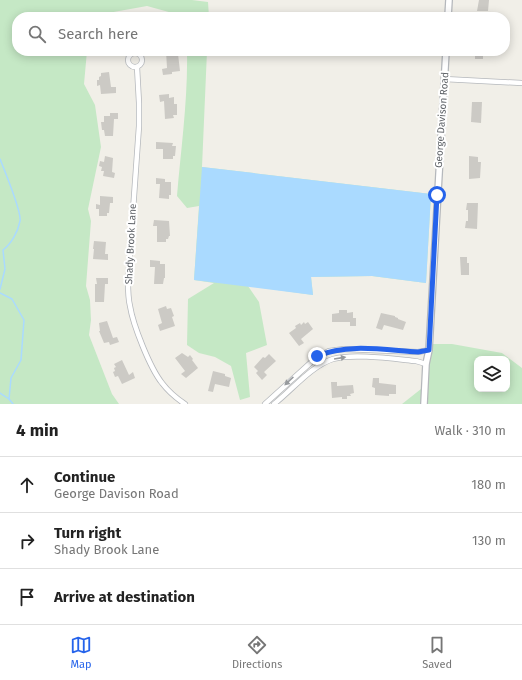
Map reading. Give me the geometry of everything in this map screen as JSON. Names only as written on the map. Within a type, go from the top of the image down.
[{"type":"street","points":[[449,12],[450,0]]},
{"type":"street","name":"George Davison Road","points":[[424,404],[426,364],[429,350],[446,56]]},
{"type":"street","name":"Shady Brook Lane","points":[[137,67],[139,126],[128,281],[130,305],[134,323],[156,373],[162,383],[177,399],[185,404]]},
{"type":"street","points":[[444,79],[522,82]]},
{"type":"street","points":[[265,404],[317,356],[329,351],[344,349],[418,352],[429,350]]},
{"type":"street","points":[[366,350],[366,357]]},
{"type":"street","points":[[274,404],[315,369],[334,359],[354,356],[416,361],[426,364]]},
{"type":"street","points":[[300,371],[305,377]]},
{"type":"green space","points":[[0,0],[192,0],[208,2],[209,12],[169,12],[147,6],[114,12],[12,12],[12,56],[87,56],[84,84],[95,105],[101,147],[88,209],[91,221],[86,286],[90,300],[91,320],[89,335],[112,394],[119,404],[0,404]]},
{"type":"green space","points":[[187,56],[207,56],[202,167],[431,194],[426,283],[372,276],[311,277],[313,295],[248,286],[259,302],[267,345],[246,353],[250,397],[240,400],[231,366],[215,357],[199,353],[187,345],[188,299],[214,283],[194,280],[199,206],[187,208],[177,196]]},
{"type":"green space","points":[[431,344],[452,344],[502,353],[506,356],[474,356],[474,392],[510,392],[510,359],[522,368],[522,404],[402,404],[421,389]]},
{"type":"water","points":[[202,167],[431,194],[426,283],[372,276],[311,277],[313,295],[194,280]]},
{"type":"building","points":[[479,0],[489,0],[488,11],[477,11]]},
{"type":"building","points":[[166,56],[178,56],[180,71],[163,75],[162,69],[167,68]]},
{"type":"building","points":[[475,56],[483,56],[483,59],[475,59]]},
{"type":"building","points":[[109,72],[111,87],[116,87],[116,93],[101,94],[100,85],[97,86],[97,80],[99,80],[101,73]]},
{"type":"building","points":[[169,94],[169,98],[174,97],[174,104],[177,104],[177,115],[173,115],[174,118],[165,119],[164,101],[160,102],[159,95]]},
{"type":"building","points":[[472,102],[482,102],[481,123],[471,122]]},
{"type":"building","points":[[110,113],[118,113],[118,119],[114,119],[113,136],[105,136],[104,130],[102,130],[101,122],[104,122],[104,116],[110,116]]},
{"type":"building","points":[[156,142],[173,143],[172,146],[176,146],[175,156],[173,156],[173,159],[163,159],[163,149],[156,149]]},
{"type":"building","points":[[105,156],[113,158],[112,172],[115,173],[114,178],[103,176],[104,171],[101,171],[102,167],[99,166],[100,161],[104,162]]},
{"type":"building","points":[[469,156],[478,157],[478,162],[481,162],[480,178],[469,179]]},
{"type":"building","points":[[156,178],[165,179],[165,182],[171,182],[171,195],[169,195],[169,199],[159,198],[160,184],[156,184]]},
{"type":"building","points":[[100,196],[113,197],[113,203],[110,203],[109,213],[107,213],[107,216],[99,216],[99,209],[96,209],[96,204],[100,205]]},
{"type":"building","points":[[467,203],[478,203],[477,229],[465,228],[466,221],[468,221],[468,210],[466,210]]},
{"type":"building","points":[[154,220],[169,221],[170,236],[166,239],[166,242],[157,242],[157,226],[153,226]]},
{"type":"building","points":[[94,241],[106,242],[105,254],[108,254],[108,260],[93,259]]},
{"type":"building","points":[[460,257],[467,257],[467,263],[469,263],[469,275],[461,275]]},
{"type":"building","points":[[150,260],[160,261],[160,264],[165,264],[165,278],[163,284],[154,284],[155,267],[150,267]]},
{"type":"building","points":[[96,278],[108,278],[108,284],[105,284],[104,302],[95,302],[95,284],[97,284]]},
{"type":"building","points":[[166,306],[167,309],[171,308],[175,326],[160,331],[158,325],[162,323],[158,309]]},
{"type":"building","points":[[339,310],[347,310],[347,313],[353,312],[353,318],[356,318],[356,326],[350,326],[350,322],[332,322],[332,314],[339,313]]},
{"type":"building","points":[[381,313],[395,316],[406,322],[403,330],[384,325],[382,330],[376,328]]},
{"type":"building","points":[[107,321],[113,338],[117,337],[119,342],[110,345],[109,342],[104,343],[99,331],[99,323]]},
{"type":"building","points":[[304,322],[305,324],[308,322],[313,329],[301,339],[304,343],[299,346],[289,333],[296,328],[295,326],[300,323],[301,325]]},
{"type":"building","points":[[182,353],[188,357],[190,355],[198,368],[186,378],[181,374],[185,371],[175,358]]},
{"type":"building","points":[[269,354],[276,361],[264,372],[267,375],[262,380],[256,373],[258,371],[254,367],[263,357],[265,358]]},
{"type":"building","points":[[122,360],[129,375],[133,372],[135,378],[122,384],[118,376],[115,377],[113,372],[115,371],[114,368],[116,367],[114,364]]},
{"type":"building","points":[[213,371],[225,374],[225,376],[231,378],[229,387],[215,384],[213,392],[208,391]]},
{"type":"building","points":[[373,378],[379,378],[379,383],[396,385],[396,394],[389,394],[389,396],[375,395],[375,388],[372,387]]},
{"type":"building","points":[[331,382],[337,382],[337,386],[353,385],[354,393],[350,394],[351,396],[347,396],[347,399],[342,399],[342,397],[332,398]]},
{"type":"waterway","points":[[0,159],[9,181],[20,216],[18,229],[14,237],[3,250],[5,269],[0,289]]},
{"type":"waterway","points":[[0,293],[12,299],[24,320],[21,360],[11,378],[9,399],[13,404]]},
{"type":"waterway","points":[[0,393],[9,399]]},
{"type":"route","points":[[317,356],[329,351],[344,349],[418,352],[429,350],[437,195]]}]
